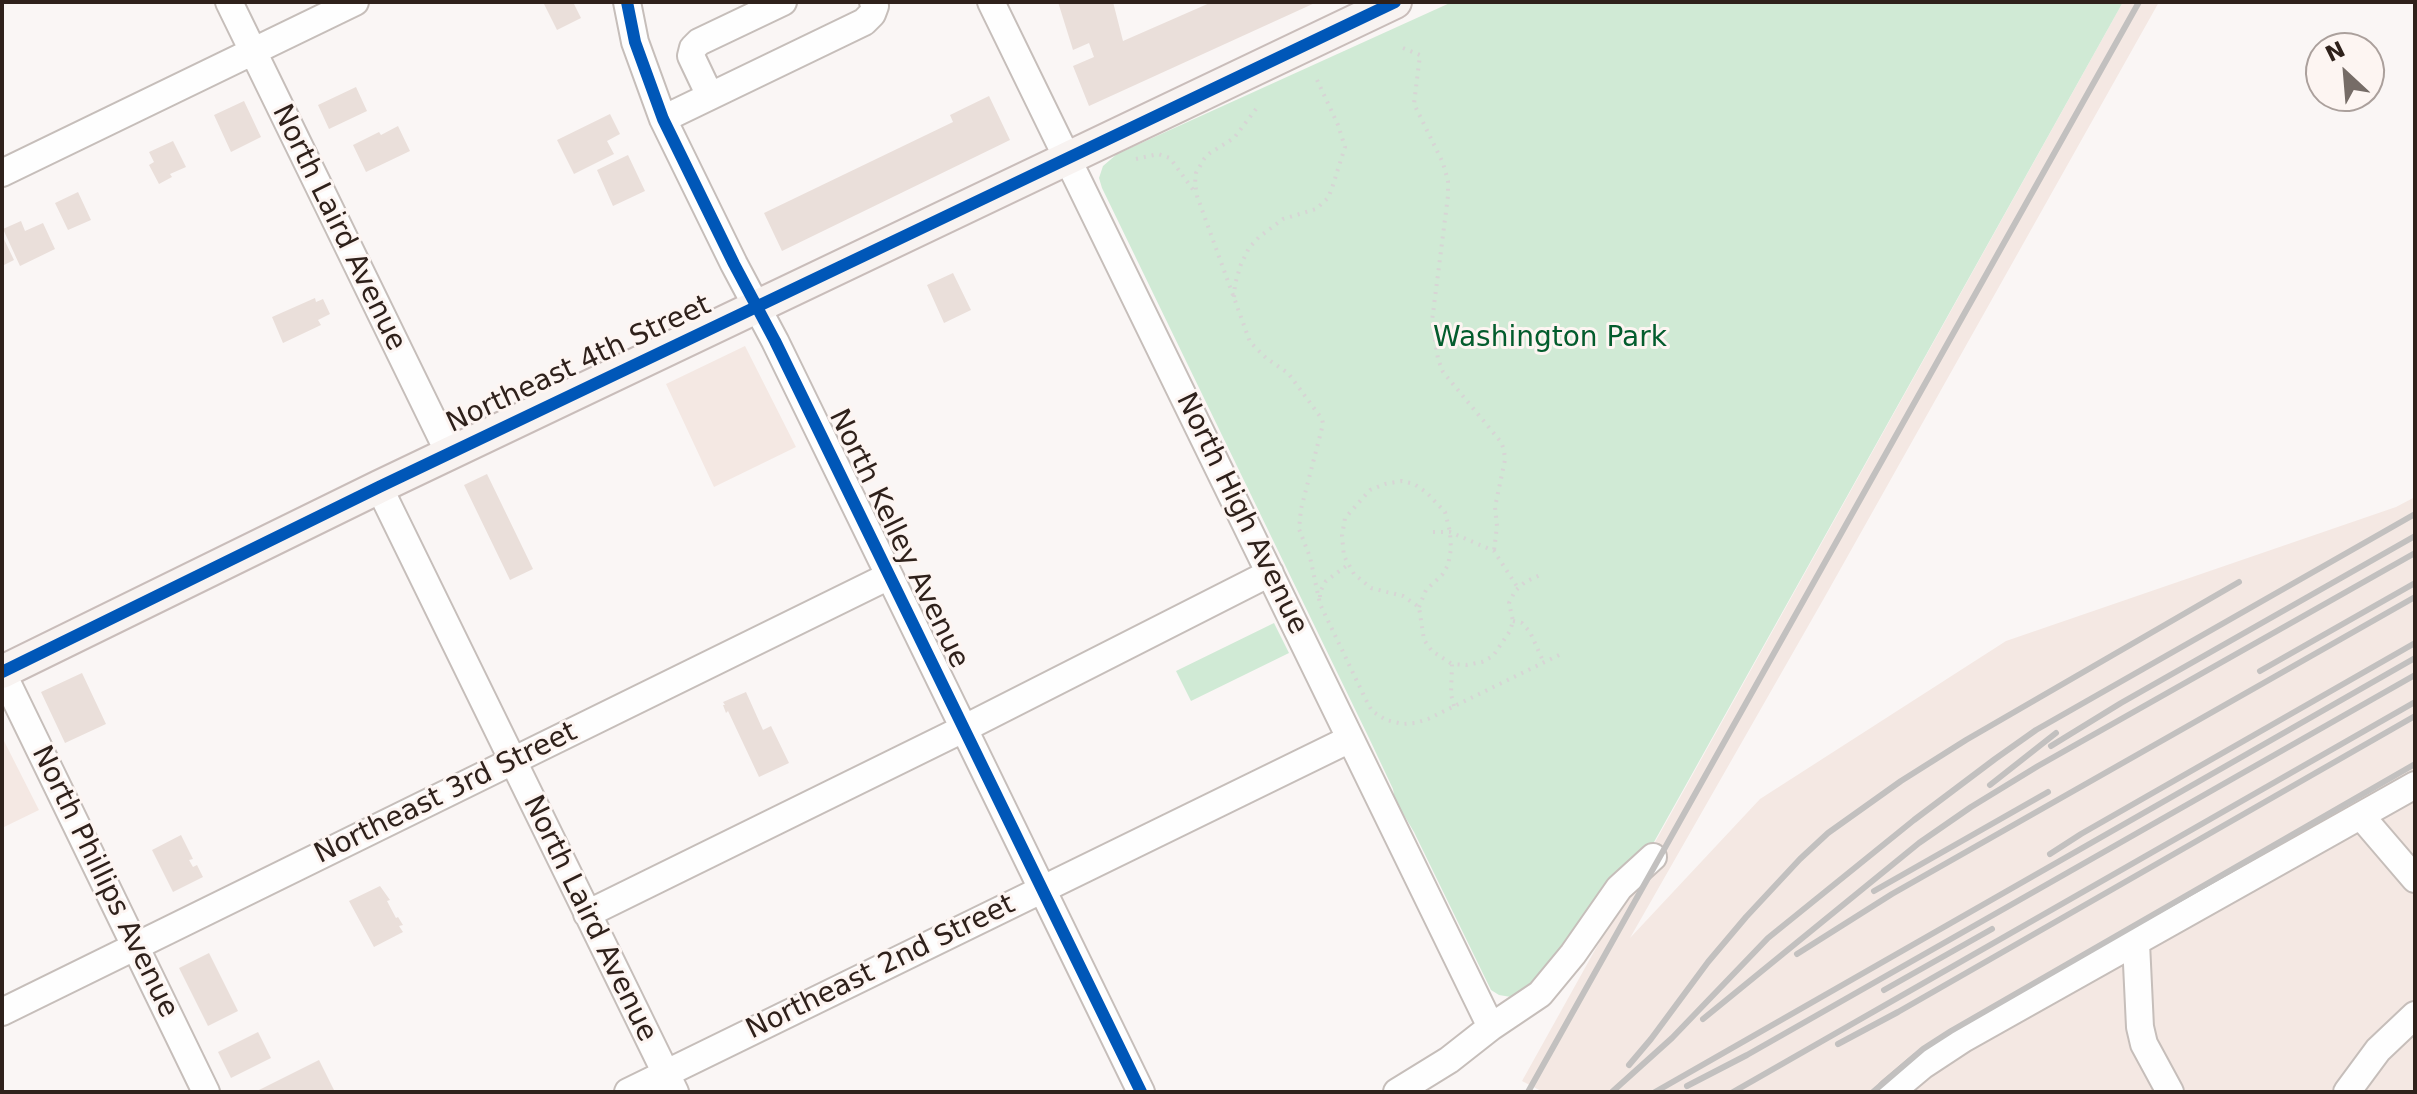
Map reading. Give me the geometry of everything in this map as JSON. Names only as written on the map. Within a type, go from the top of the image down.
[{"type":"main road","name":"Northeast 4th Street","points":[[2,672],[449,453],[1068,160],[1376,6]]},
{"type":"street","name":"North Laird Avenue","points":[[229,2],[449,453]]},
{"type":"street","points":[[2,173],[355,2]]},
{"type":"street","name":"North Kelley Avenue","points":[[627,2],[635,42],[663,119],[1141,1092]]},
{"type":"street","points":[[710,96],[691,56],[693,48],[699,42],[783,2]]},
{"type":"street","points":[[663,119],[864,22],[872,14],[873,2]]},
{"type":"street","name":"North High Avenue","points":[[991,2],[1491,1027]]},
{"type":"street","name":"North Laird Avenue","points":[[379,487],[511,762],[671,1083]]},
{"type":"street","points":[[587,914],[963,729],[1270,573]]},
{"type":"street","name":"Northeast 3rd Street","points":[[2,1012],[889,576]]},
{"type":"street","name":"North Phillips Avenue","points":[[2,672],[206,1092]]},
{"type":"street","name":"Northeast 2nd Street","points":[[628,1092],[671,1083],[1042,889],[1350,739]]},
{"type":"street","points":[[1891,1092],[1922,1066],[1963,1039],[2415,785]]},
{"type":"street","points":[[2361,816],[2415,879]]},
{"type":"street","points":[[1397,1092],[1449,1060],[1552,982],[1619,888],[1653,857]]},
{"type":"street","points":[[2136,943],[2140,1027],[2144,1044],[2170,1092]]},
{"type":"street","points":[[2347,1092],[2378,1050],[2415,1015]]},
{"type":"path","points":[[1403,48],[1420,55],[1414,104],[1443,163],[1448,181],[1432,321],[1438,359],[1443,372],[1501,442],[1504,450],[1505,460],[1495,507],[1497,526],[1494,551]]},
{"type":"path","points":[[1233,299],[1241,264],[1249,248],[1283,219],[1316,209],[1328,198],[1332,188],[1345,147],[1317,80]]},
{"type":"path","points":[[1256,109],[1234,138],[1204,159],[1196,173],[1197,196],[1250,342],[1288,373],[1322,419],[1299,521],[1320,604],[1366,700],[1378,717],[1403,724],[1415,723],[1561,654]]},
{"type":"path","points":[[1136,159],[1158,154],[1170,158],[1197,196]]},
{"type":"path","points":[[1419,607],[1403,596],[1371,588],[1354,574],[1344,556],[1342,536],[1345,518],[1370,490],[1385,484],[1402,481],[1414,484],[1445,512],[1451,549],[1448,565],[1426,590],[1419,607],[1424,640],[1432,651],[1452,664],[1482,662],[1493,656],[1506,641],[1513,621],[1509,603],[1525,582],[1540,575]]},
{"type":"path","points":[[1433,532],[1450,532],[1494,551],[1518,589]]},
{"type":"path","points":[[1320,604],[1320,592],[1326,581],[1349,564]]},
{"type":"path","points":[[1513,621],[1522,623],[1530,632],[1543,662]]},
{"type":"path","points":[[1452,664],[1451,694],[1454,706]]},
{"type":"shaded area","points":[[2123,2],[2159,2],[1630,938],[1760,799],[2006,641],[2396,507],[2415,497],[2415,1092],[1543,1092],[1522,1081]]},
{"type":"shaded area","points":[[745,346],[796,447],[714,487],[666,384]]},
{"type":"shaded area","points":[[2,737],[39,810],[2,828]]},
{"type":"green space","name":"Washington Park","points":[[1452,2],[2123,2],[1654,842],[1636,854],[1610,885],[1556,962],[1523,994],[1511,997],[1491,990],[1414,832],[1395,800],[1393,789],[1369,738],[1099,178],[1103,166],[1117,154]]},
{"type":"green space","points":[[1274,623],[1289,653],[1191,701],[1176,671]]},
{"type":"building","points":[[543,2],[573,2],[581,18],[557,30]]},
{"type":"building","points":[[1058,2],[1113,2],[1123,41],[1212,2],[1317,2],[1089,106],[1073,66],[1094,57],[1089,43],[1073,50]]},
{"type":"building","points":[[356,87],[367,111],[329,129],[318,105]]},
{"type":"building","points":[[989,96],[1010,140],[782,251],[764,213],[953,122],[950,115]]},
{"type":"building","points":[[244,101],[261,137],[231,152],[214,115]]},
{"type":"building","points":[[610,114],[620,134],[607,141],[614,154],[574,174],[557,140]]},
{"type":"building","points":[[398,126],[410,151],[366,172],[353,145]]},
{"type":"building","points":[[173,141],[186,167],[170,174],[172,177],[159,184],[149,165],[154,162],[149,152]]},
{"type":"building","points":[[628,155],[645,191],[613,206],[597,170]]},
{"type":"building","points":[[78,192],[91,220],[68,230],[55,203]]},
{"type":"building","points":[[21,221],[25,231],[43,223],[55,249],[20,266],[3,229]]},
{"type":"building","points":[[2,235],[14,260],[2,266]]},
{"type":"building","points":[[953,273],[971,310],[944,323],[927,285]]},
{"type":"building","points":[[315,298],[316,302],[323,299],[330,314],[318,320],[321,325],[283,343],[272,317]]},
{"type":"building","points":[[487,474],[533,569],[510,580],[464,485]]},
{"type":"building","points":[[82,673],[106,724],[65,743],[41,692]]},
{"type":"building","points":[[746,692],[763,730],[771,726],[789,763],[759,777],[723,705],[723,702]]},
{"type":"building","points":[[181,835],[193,859],[189,860],[193,867],[197,865],[203,877],[173,892],[152,850]]},
{"type":"building","points":[[380,886],[390,900],[387,901],[396,918],[403,925],[399,926],[403,932],[374,947],[349,901]]},
{"type":"building","points":[[209,953],[238,1011],[208,1026],[179,968]]},
{"type":"building","points":[[258,1032],[271,1058],[231,1078],[218,1052]]},
{"type":"building","points":[[319,1060],[335,1092],[255,1092]]},
{"type":"railway","points":[[1528,1092],[2139,2]]},
{"type":"railway","points":[[1612,1092],[1672,1038],[1768,938],[1995,759],[2036,730],[2415,514]]},
{"type":"railway","points":[[2051,746],[2415,536]]},
{"type":"railway","points":[[1703,1019],[1919,843],[1971,807],[2415,553]]},
{"type":"railway","points":[[1629,1065],[1746,917],[1828,833],[1966,740],[2239,582]]},
{"type":"railway","points":[[2260,671],[2415,583]]},
{"type":"railway","points":[[1797,954],[1892,894],[2415,597]]},
{"type":"railway","points":[[2050,854],[2415,643]]},
{"type":"railway","points":[[1655,1092],[2415,658]]},
{"type":"railway","points":[[1687,1086],[1747,1055],[2415,675]]},
{"type":"railway","points":[[1733,1092],[2415,702]]},
{"type":"railway","points":[[1838,1044],[2415,716]]},
{"type":"railway","points":[[1990,785],[2056,733]]},
{"type":"railway","points":[[1873,1092],[1923,1049],[1951,1031],[2415,764]]},
{"type":"railway","points":[[1874,891],[2048,792]]},
{"type":"railway","points":[[1884,990],[1992,929]]},
{"type":"cycle path","points":[[627,2],[635,42],[663,119],[775,341],[1141,1092]]},
{"type":"cycle path","points":[[2,672],[379,487],[1395,2]]}]
